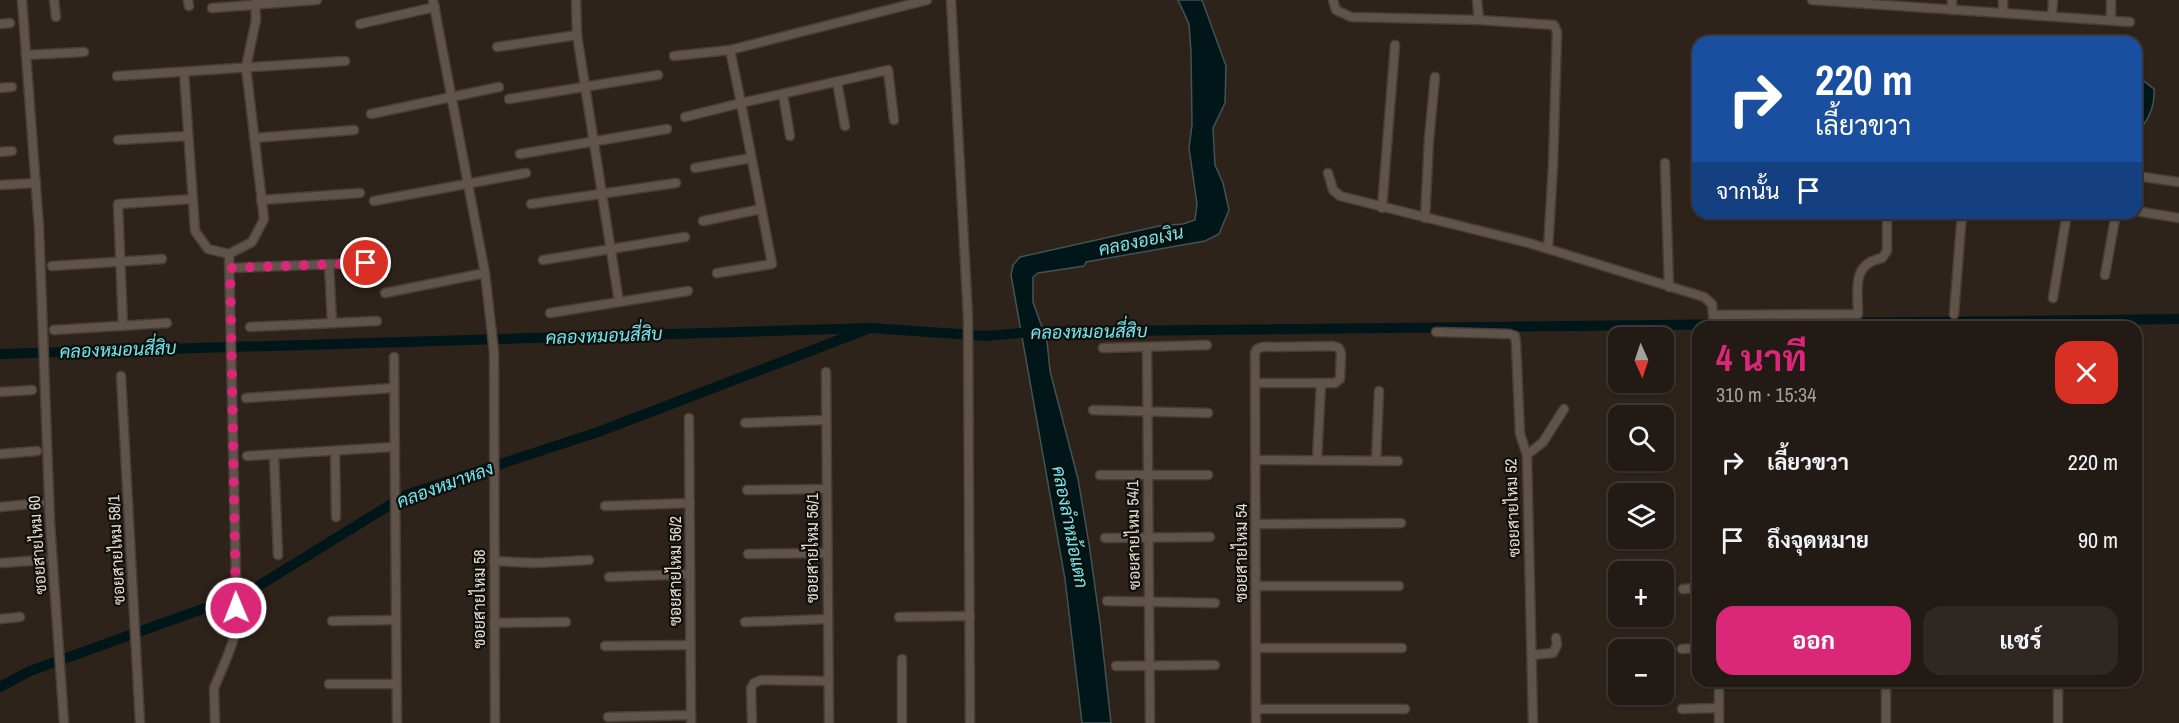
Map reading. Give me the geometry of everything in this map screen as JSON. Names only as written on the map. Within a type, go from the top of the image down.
[{"type":"street","name":"ซอยสายไหม 60","points":[[22,0],[36,183],[50,523],[64,723]]},
{"type":"street","points":[[54,0],[56,17]]},
{"type":"street","points":[[212,8],[256,2],[317,0]]},
{"type":"street","points":[[576,0],[577,35],[619,302]]},
{"type":"street","points":[[674,56],[730,50],[927,0]]},
{"type":"street","points":[[951,0],[968,316],[970,723]]},
{"type":"street","points":[[1333,0],[1336,10],[1350,18],[1479,20],[1554,25],[1557,32],[1548,249]]},
{"type":"street","points":[[1477,0],[1479,20]]},
{"type":"street","points":[[1812,0],[1952,5],[2002,13],[2130,22]]},
{"type":"street","points":[[2002,13],[2003,0]]},
{"type":"street","points":[[2052,16],[2053,0]]},
{"type":"street","points":[[2111,0],[2111,21]]},
{"type":"street","points":[[184,72],[195,231],[208,249],[229,254],[252,242],[264,219],[246,67],[256,20],[256,2]]},
{"type":"street","points":[[360,24],[434,3]]},
{"type":"street","name":"ซอยสายไหม 58","points":[[434,3],[469,184],[492,322],[495,723]]},
{"type":"street","points":[[0,24],[10,24]]},
{"type":"street","points":[[497,47],[577,35]]},
{"type":"street","points":[[1382,208],[1395,45]]},
{"type":"street","points":[[717,273],[772,264],[730,50]]},
{"type":"street","points":[[26,55],[84,52]]},
{"type":"street","points":[[117,76],[345,61]]},
{"type":"street","points":[[685,117],[888,70],[894,120]]},
{"type":"street","points":[[509,99],[658,75]]},
{"type":"street","points":[[1425,218],[1435,77]]},
{"type":"street","points":[[837,82],[845,126]]},
{"type":"street","points":[[0,88],[12,87]]},
{"type":"street","points":[[370,114],[499,87]]},
{"type":"street","points":[[783,94],[790,136]]},
{"type":"street","points":[[520,154],[667,129]]},
{"type":"street","points":[[254,138],[354,130]]},
{"type":"street","points":[[118,140],[188,136]]},
{"type":"street","points":[[0,152],[12,151]]},
{"type":"street","points":[[695,168],[751,158]]},
{"type":"street","points":[[1665,163],[1670,287]]},
{"type":"street","points":[[374,201],[526,173]]},
{"type":"street","points":[[1328,173],[1333,190],[1340,196],[1548,249],[1709,300],[1712,304],[1714,321]]},
{"type":"street","points":[[2142,177],[2179,182]]},
{"type":"street","points":[[0,185],[36,183]]},
{"type":"street","points":[[531,204],[676,183]]},
{"type":"street","points":[[261,200],[360,193]]},
{"type":"street","points":[[123,326],[118,204],[193,199]]},
{"type":"street","points":[[703,220],[762,209]]},
{"type":"street","points":[[2142,212],[2179,218]]},
{"type":"street","points":[[1714,316],[1858,314],[1859,273],[1862,266],[1872,260],[1882,258],[1887,251],[1887,219]]},
{"type":"street","points":[[1954,314],[1962,219]]},
{"type":"street","points":[[2053,298],[2066,219]]},
{"type":"street","points":[[2105,275],[2115,219]]},
{"type":"street","points":[[543,260],[685,237]]},
{"type":"street","points":[[215,723],[214,688],[237,628],[229,254]]},
{"type":"street","points":[[52,266],[162,259]]},
{"type":"street","points":[[230,268],[366,263]]},
{"type":"street","points":[[329,264],[332,323]]},
{"type":"street","points":[[385,293],[485,273]]},
{"type":"street","points":[[550,313],[688,291]]},
{"type":"street","points":[[250,327],[377,321]]},
{"type":"street","points":[[54,330],[167,323]]},
{"type":"street","name":"ซอยสายไหม 52","points":[[1436,332],[1515,336],[1520,434],[1527,455],[1533,723]]},
{"type":"street","points":[[1103,348],[1207,345]]},
{"type":"street","name":"ซอยสายไหม 54","points":[[1256,723],[1257,349],[1309,346],[1339,348],[1341,353],[1340,379],[1335,383],[1321,384]]},
{"type":"street","name":"ซอยสายไหม 54/1","points":[[1147,347],[1150,723]]},
{"type":"street","points":[[394,357],[393,483],[397,723]]},
{"type":"street","name":"ซอยสายไหม 56/1","points":[[826,372],[829,723]]},
{"type":"street","name":"ซอยสายไหม 58/1","points":[[121,376],[140,723]]},
{"type":"street","points":[[1256,383],[1321,384],[1317,460]]},
{"type":"street","points":[[246,398],[393,388]]},
{"type":"street","points":[[0,392],[32,390]]},
{"type":"street","points":[[1376,460],[1379,391]]},
{"type":"street","points":[[1527,455],[1543,442],[1564,409]]},
{"type":"street","points":[[1093,410],[1208,413]]},
{"type":"street","name":"ซอยสายไหม 56/2","points":[[689,418],[691,719]]},
{"type":"street","points":[[745,423],[826,420]]},
{"type":"street","points":[[247,456],[393,447]]},
{"type":"street","points":[[0,454],[37,451]]},
{"type":"street","points":[[335,451],[336,517]]},
{"type":"street","points":[[274,455],[278,555]]},
{"type":"street","points":[[1256,460],[1398,460]]},
{"type":"street","points":[[1100,476],[1208,475]]},
{"type":"street","points":[[747,490],[827,489]]},
{"type":"street","points":[[0,507],[40,503]]},
{"type":"street","points":[[605,506],[690,503]]},
{"type":"street","points":[[1256,524],[1401,523]]},
{"type":"street","points":[[1105,538],[1210,537]]},
{"type":"street","points":[[748,554],[827,554]]},
{"type":"street","points":[[0,563],[43,560]]},
{"type":"street","points":[[494,561],[535,563],[589,561]]},
{"type":"street","points":[[609,577],[690,574]]},
{"type":"street","points":[[1256,586],[1399,586]]},
{"type":"street","points":[[1683,589],[1692,588]]},
{"type":"street","points":[[1107,601],[1215,603]]},
{"type":"street","points":[[899,617],[970,616]]},
{"type":"street","points":[[0,619],[20,617]]},
{"type":"street","points":[[745,622],[828,619]]},
{"type":"street","points":[[332,621],[396,620]]},
{"type":"street","points":[[494,623],[566,622]]},
{"type":"street","points":[[1532,655],[1553,653],[1557,645],[1556,638]]},
{"type":"street","points":[[605,646],[690,645]]},
{"type":"street","points":[[1256,648],[1402,648]]},
{"type":"street","points":[[1682,649],[1692,648]]},
{"type":"street","points":[[902,659],[902,723]]},
{"type":"street","points":[[1116,666],[1215,665]]},
{"type":"street","points":[[752,723],[751,688],[754,682],[761,680],[828,681]]},
{"type":"street","points":[[329,684],[396,684]]},
{"type":"street","points":[[1719,687],[1719,723]]},
{"type":"street","points":[[1886,687],[1886,723]]},
{"type":"street","points":[[2058,687],[2058,723]]},
{"type":"street","points":[[1682,709],[1719,708]]},
{"type":"street","points":[[1256,709],[1405,709]]},
{"type":"street","points":[[608,717],[691,719]]},
{"type":"water","points":[[1178,0],[1202,0],[1226,66],[1225,103],[1213,128],[1215,165],[1223,183],[1229,210],[1219,234],[1205,241],[1086,262],[1084,266],[1038,273],[1033,277],[1033,302],[1047,341],[1050,371],[1078,479],[1100,623],[1111,723],[1082,723],[1065,579],[1011,275],[1013,265],[1020,257],[1195,220],[1197,204],[1189,148],[1192,125],[1189,24]]},
{"type":"water","points":[[2142,80],[2154,89],[2150,113],[2142,127]]},
{"type":"waterway","name":"คลองหมอนสี่สิบ","points":[[2002,321],[2179,319]]},
{"type":"waterway","name":"คลองหมอนสี่สิบ","points":[[0,354],[871,328],[987,336],[1031,332],[1692,325]]},
{"type":"waterway","name":"คลองหมาหลง","points":[[0,687],[30,671],[247,593],[406,495],[598,432],[865,330]]},
{"type":"route","points":[[236,608],[230,268],[366,263]]},
{"type":"water label","name":"คลองออเงิน","points":[[1141,241]]},
{"type":"water label","name":"คลองลำหม้อแตก","points":[[1070,527]]}]
